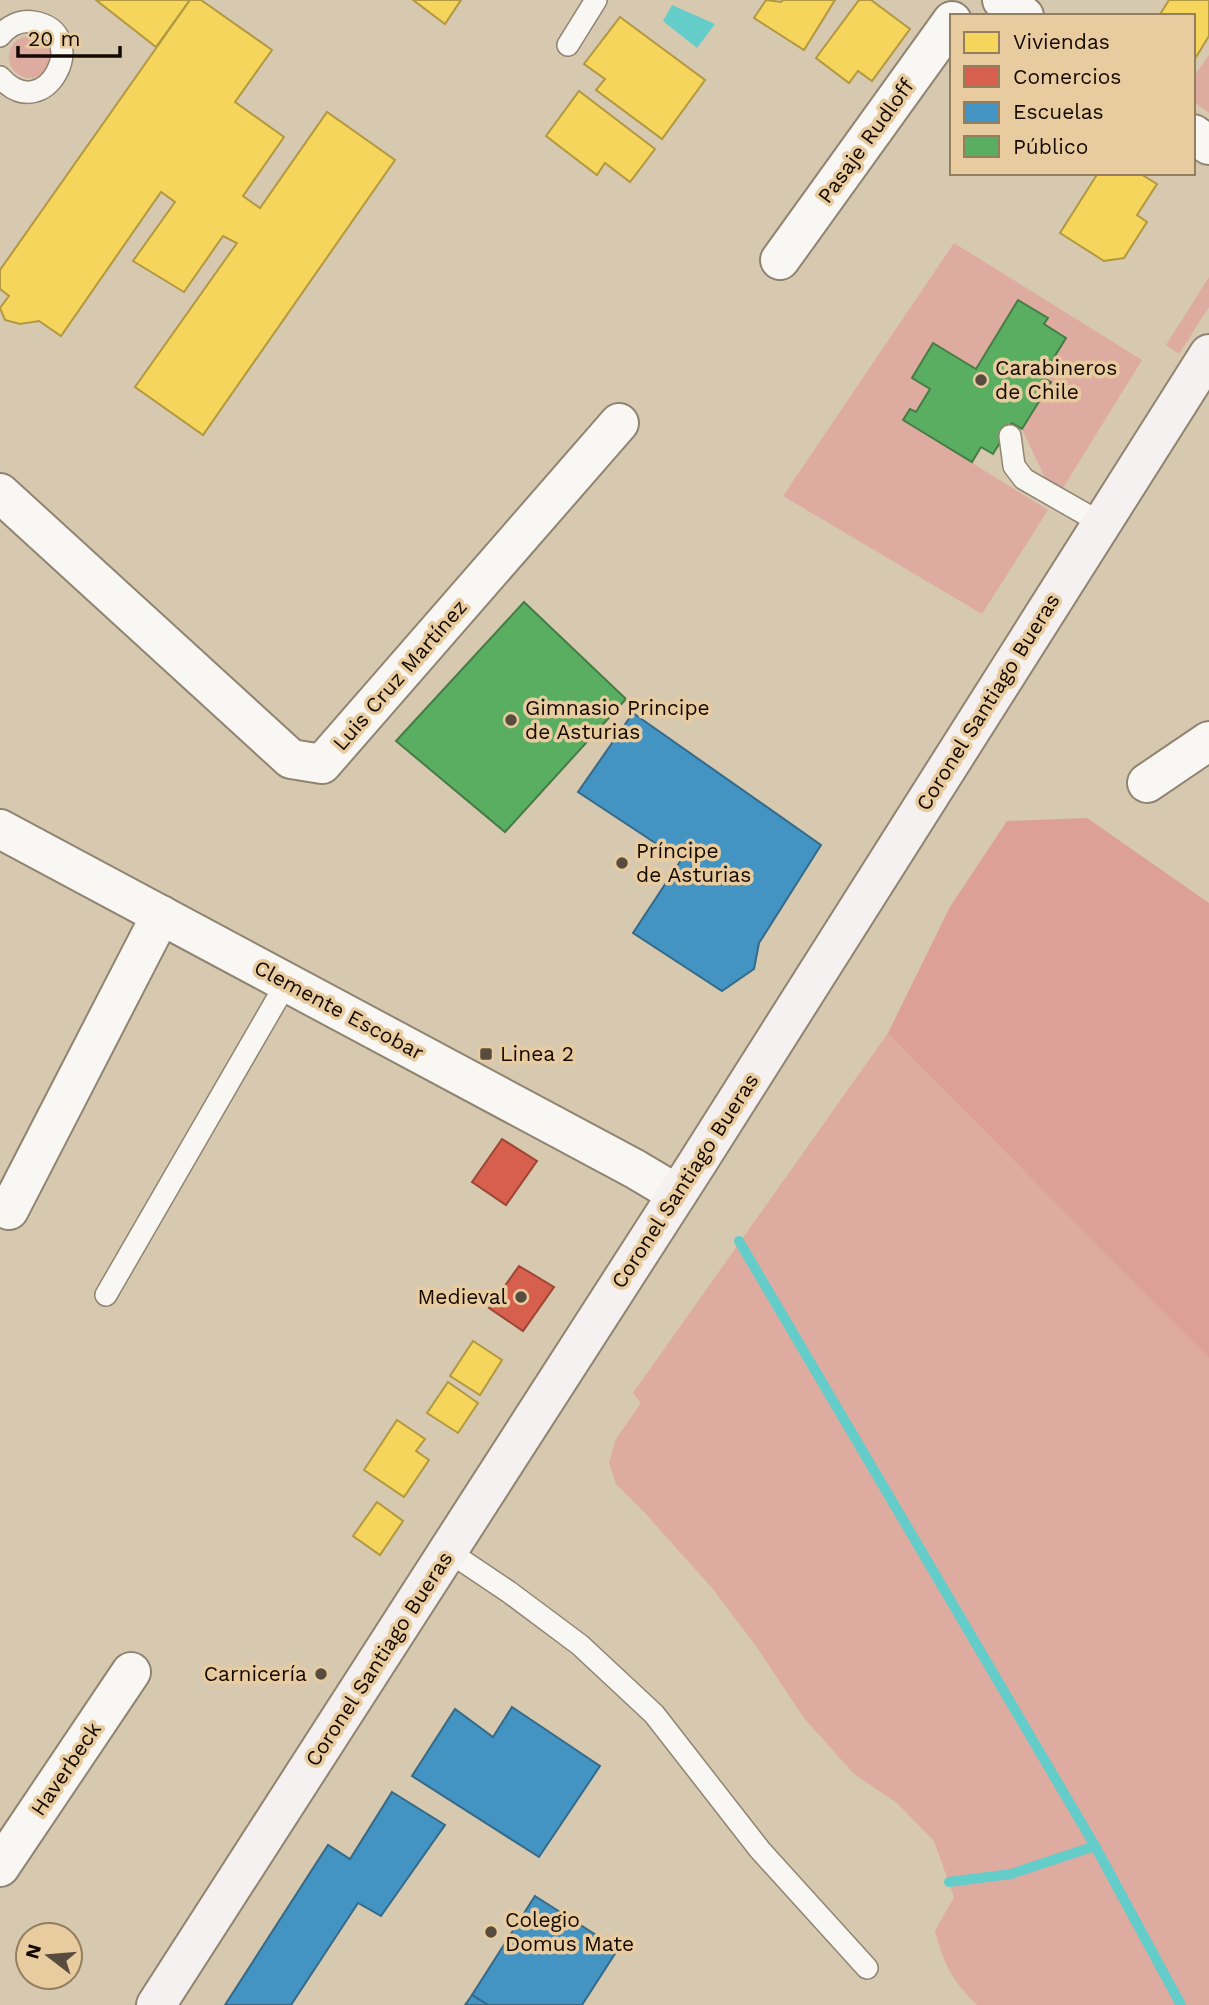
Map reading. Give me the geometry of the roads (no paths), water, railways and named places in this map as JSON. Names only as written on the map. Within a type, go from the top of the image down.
[{"type":"main road","name":"Coronel Santiago Bueras","points":[[156,2005],[677,1194],[1209,354]]},
{"type":"street","points":[[1002,0],[1021,14]]},
{"type":"street","name":"Pasaje Rudloff","points":[[780,260],[950,24]]},
{"type":"street","name":"Luis Cruz Martínez","points":[[0,493],[290,760],[322,764],[619,423]]},
{"type":"street","points":[[1147,783],[1209,741]]},
{"type":"street","name":"Clemente Escobar","points":[[0,829],[677,1194]]},
{"type":"street","points":[[9,1210],[161,915]]},
{"type":"street","name":"Haverbeck","points":[[0,1867],[131,1672]]},
{"type":"lane","points":[[568,45],[596,0]]},
{"type":"lane","points":[[0,36],[10,26],[32,22],[43,25],[52,32],[59,41],[62,52],[62,63],[57,74],[50,83],[40,89],[29,92],[18,90],[7,85],[0,77]]},
{"type":"lane","points":[[1010,436],[1014,466],[1024,479],[1101,523]]},
{"type":"lane","points":[[106,1294],[287,982]]},
{"type":"lane","points":[[448,1551],[580,1645],[654,1714],[760,1850],[867,1968]]},
{"type":"water","points":[[672,5],[715,24],[697,48],[663,21]]},
{"type":"waterway","points":[[739,1241],[1095,1846],[1181,2005]]},
{"type":"waterway","points":[[949,1882],[1011,1874],[1095,1846]]},
{"type":"place","name":"Carabineros de Chile","points":[[981,380]]},
{"type":"place","name":"Gimnasio Principe de Asturias","points":[[511,720]]},
{"type":"place","name":"Príncipe de Asturias","points":[[622,863]]},
{"type":"place","name":"Linea 2","points":[[486,1054]]},
{"type":"place","name":"Medieval","points":[[521,1297]]},
{"type":"place","name":"Carnicería","points":[[321,1674]]},
{"type":"place","name":"Colegio Domus Mate","points":[[491,1932]]}]
